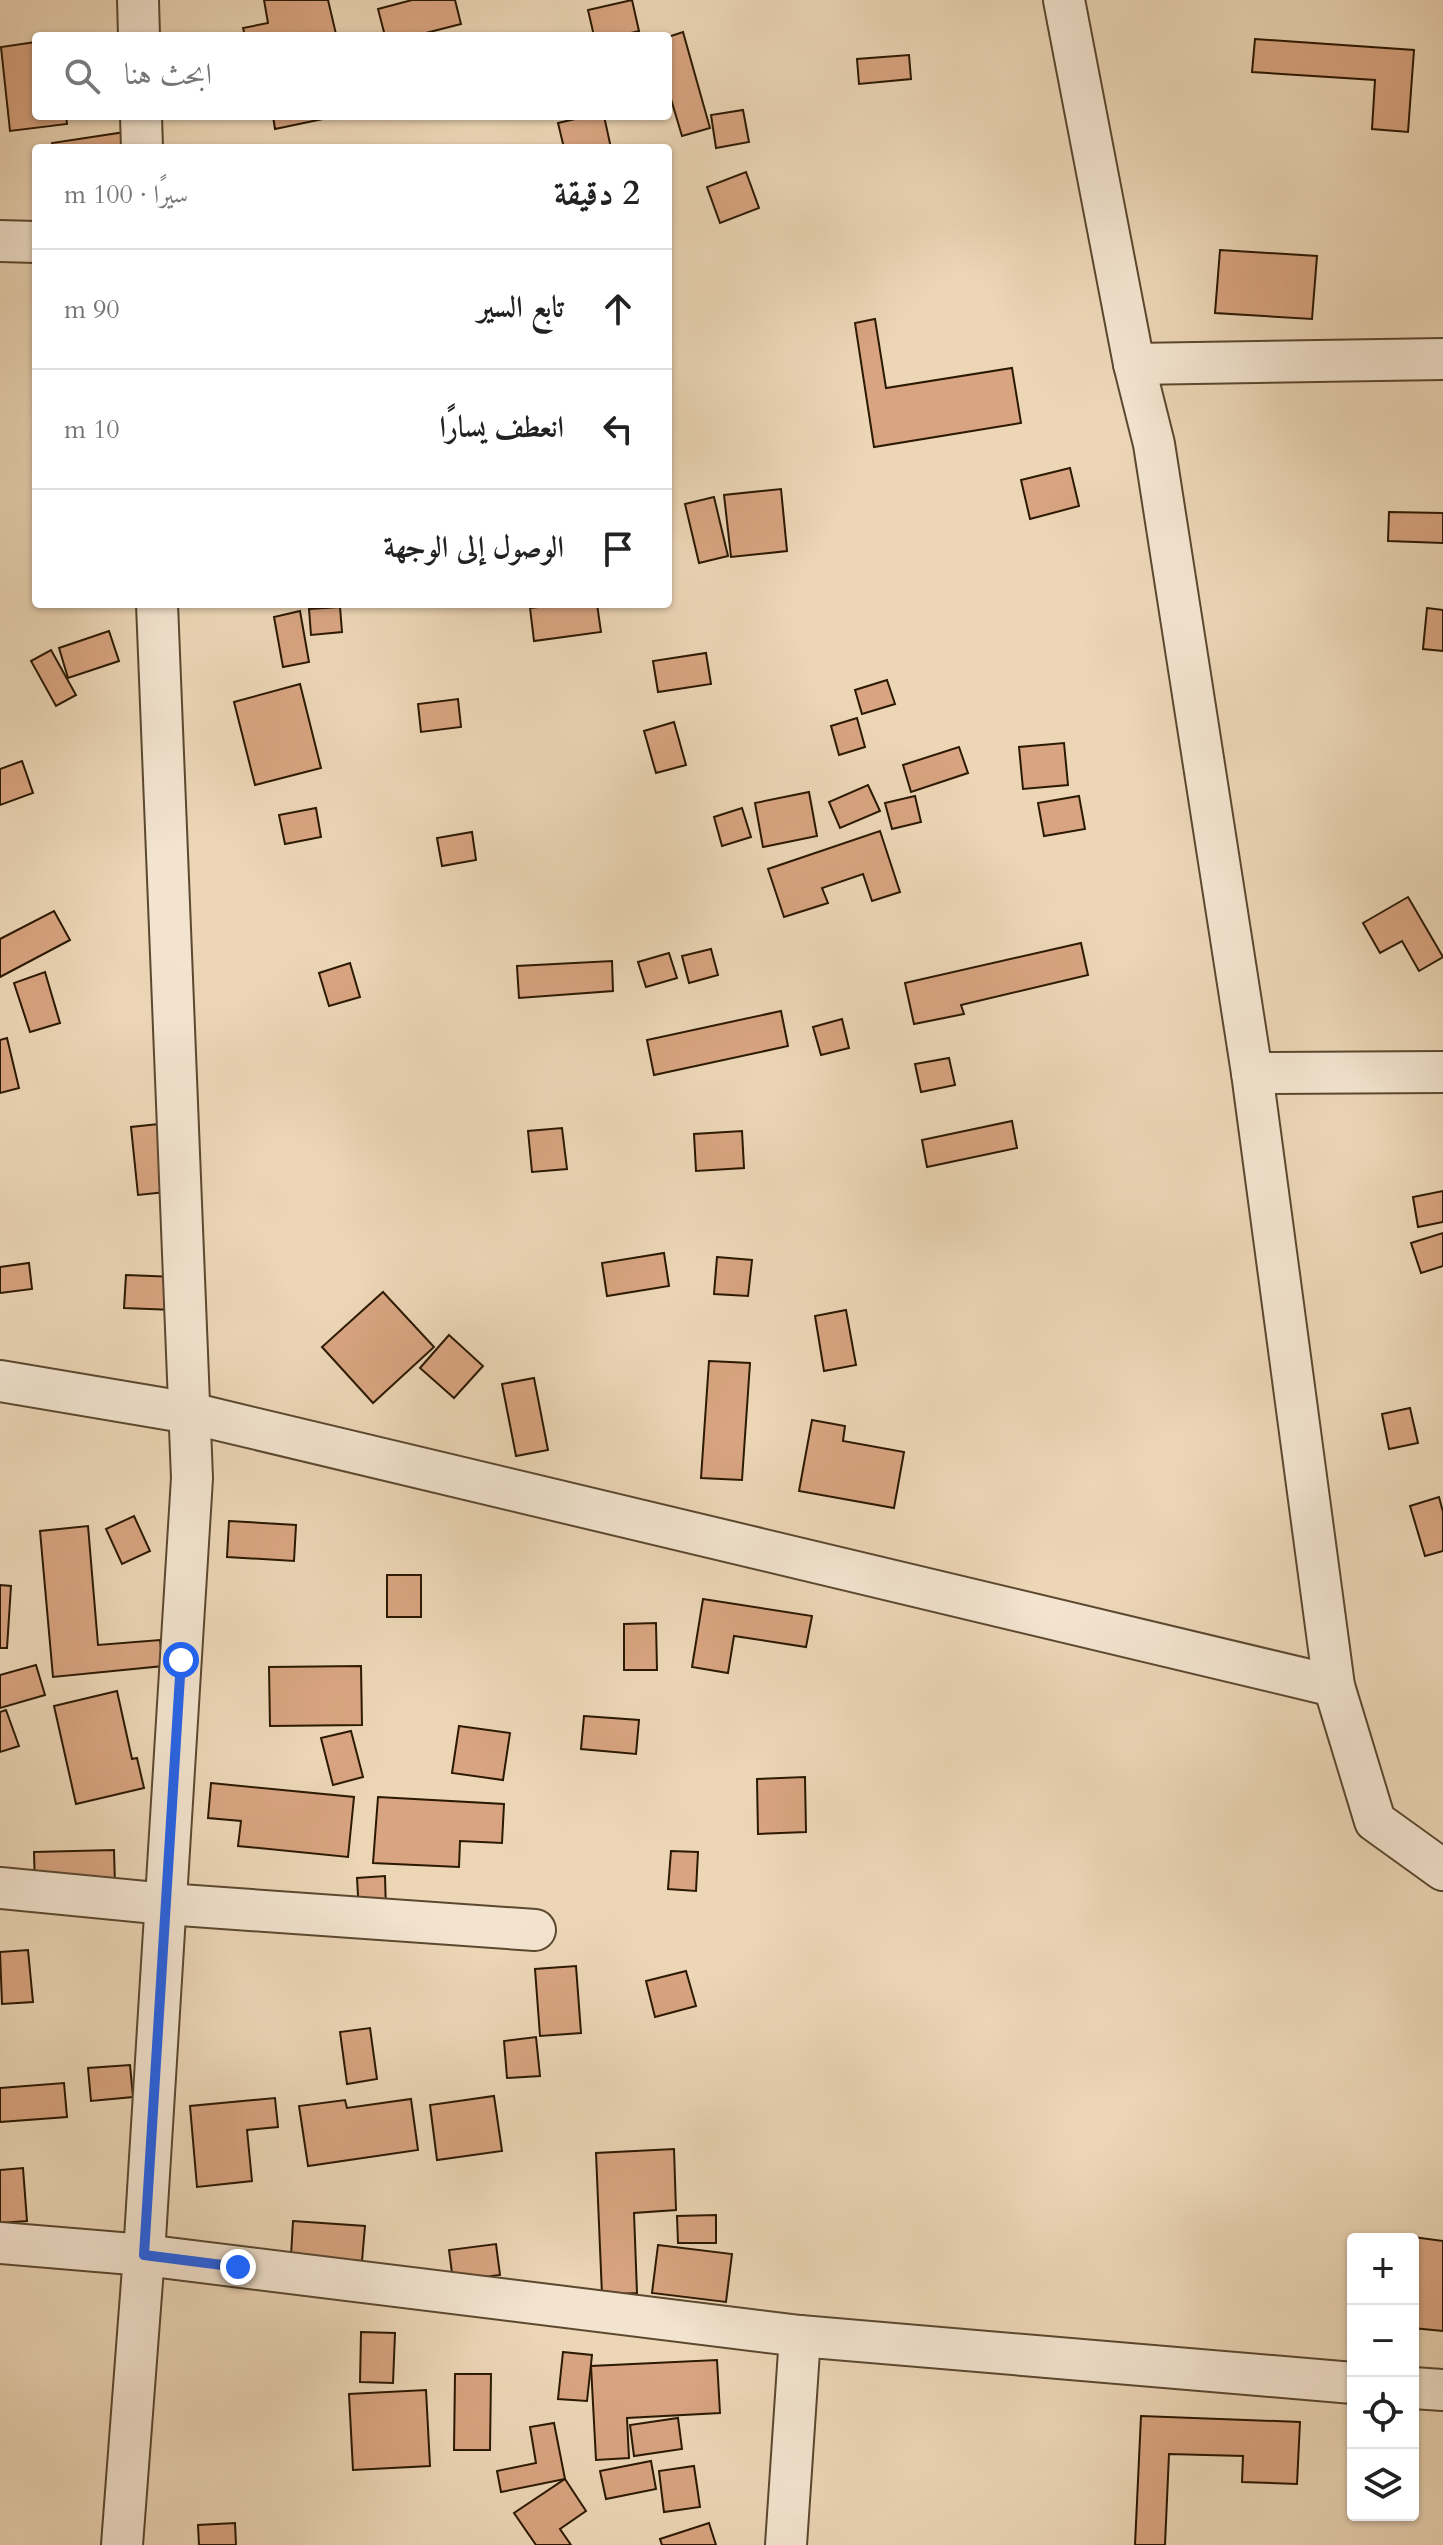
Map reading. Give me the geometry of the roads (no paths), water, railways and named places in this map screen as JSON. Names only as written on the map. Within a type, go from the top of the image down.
[{"type":"street","points":[[138,0],[139,32]]},
{"type":"street","points":[[1064,0],[1134,364],[1154,444],[1252,1073],[1334,1686],[1375,1821],[1443,1870]]},
{"type":"street","points":[[141,120],[142,144]]},
{"type":"street","points":[[0,241],[32,242]]},
{"type":"street","points":[[1134,364],[1443,359]]},
{"type":"street","points":[[122,2545],[144,2255],[192,1478],[157,608]]},
{"type":"street","points":[[1252,1073],[1443,1072]]},
{"type":"street","points":[[0,1381],[190,1413],[1334,1686]]},
{"type":"street","points":[[0,1888],[166,1904],[535,1930]]},
{"type":"street","points":[[0,2243],[144,2255],[800,2336],[1347,2382]]},
{"type":"street","points":[[786,2545],[800,2336]]},
{"type":"street","points":[[1419,2388],[1443,2390]]}]
